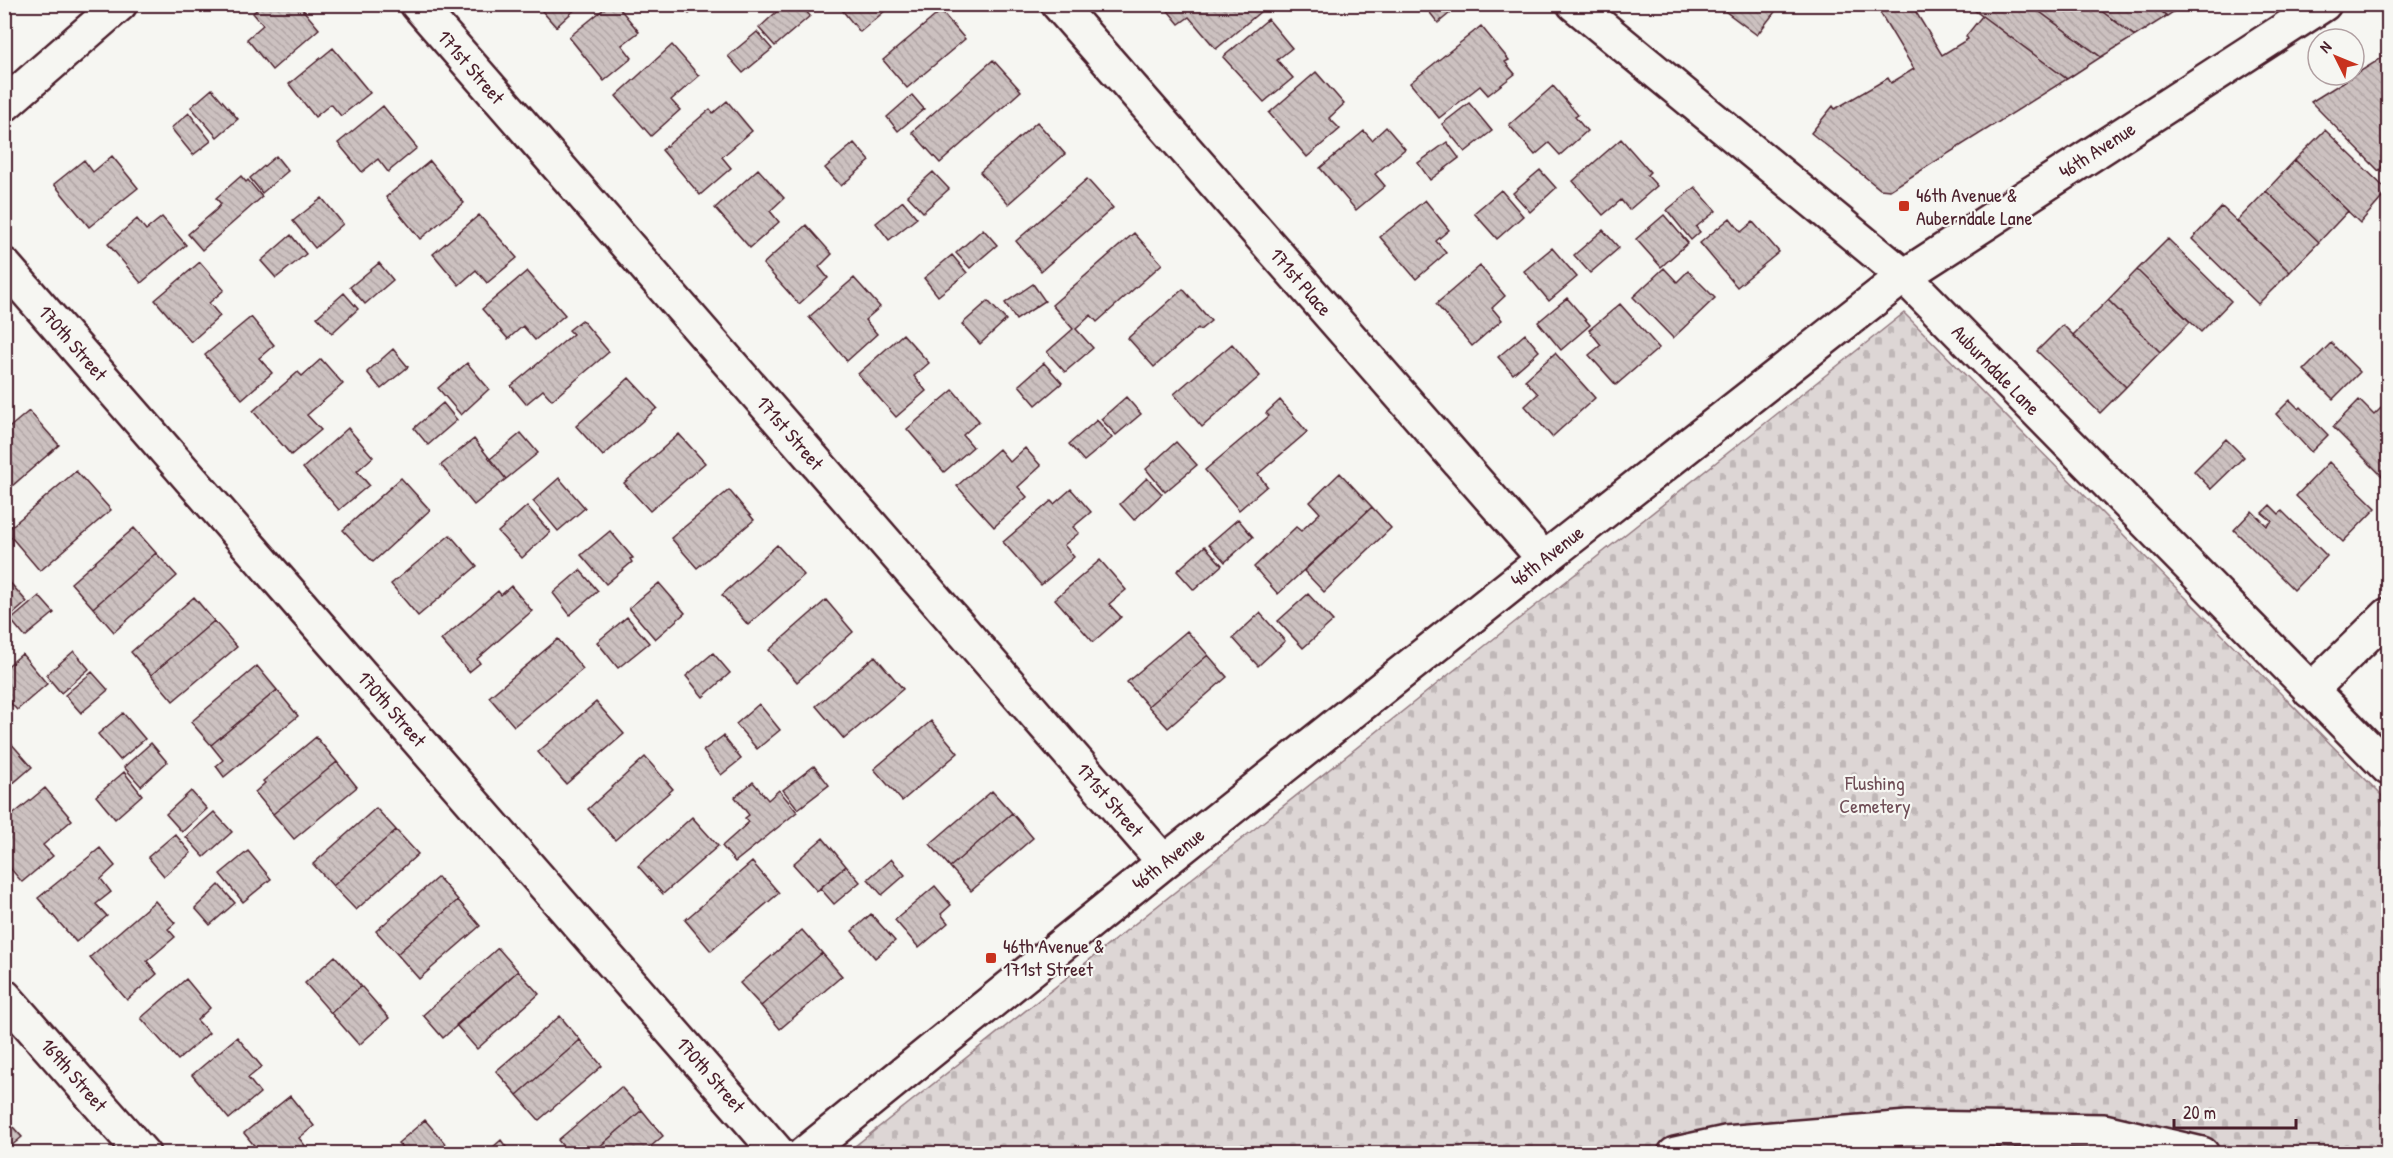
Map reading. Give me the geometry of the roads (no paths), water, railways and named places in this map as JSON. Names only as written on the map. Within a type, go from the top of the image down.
[{"type":"street","points":[[4,105],[120,4]]},
{"type":"street","name":"171st Street","points":[[417,4],[1164,862]]},
{"type":"street","name":"171st Place","points":[[1058,4],[1544,559]]},
{"type":"street","name":"Auburndale Lane","points":[[1574,4],[1904,276],[2388,768]]},
{"type":"street","name":"46th Avenue","points":[[804,1154],[1164,862],[1904,276],[2324,4]]},
{"type":"street","name":"170th Street","points":[[4,265],[779,1154]]},
{"type":"street","points":[[2310,691],[2388,615]]},
{"type":"street","name":"169th Street","points":[[4,996],[143,1154]]},
{"type":"street","points":[[1675,1154],[1725,1143],[1908,1128],[2104,1131],[2202,1154]]},
{"type":"place","name":"46th Avenue & Auberndale Lane","points":[[1904,206]]},
{"type":"place","name":"46th Avenue & 171st Street","points":[[991,958]]},
{"type":"park label","name":"Flushing Cemetery","points":[[1875,794]]}]
